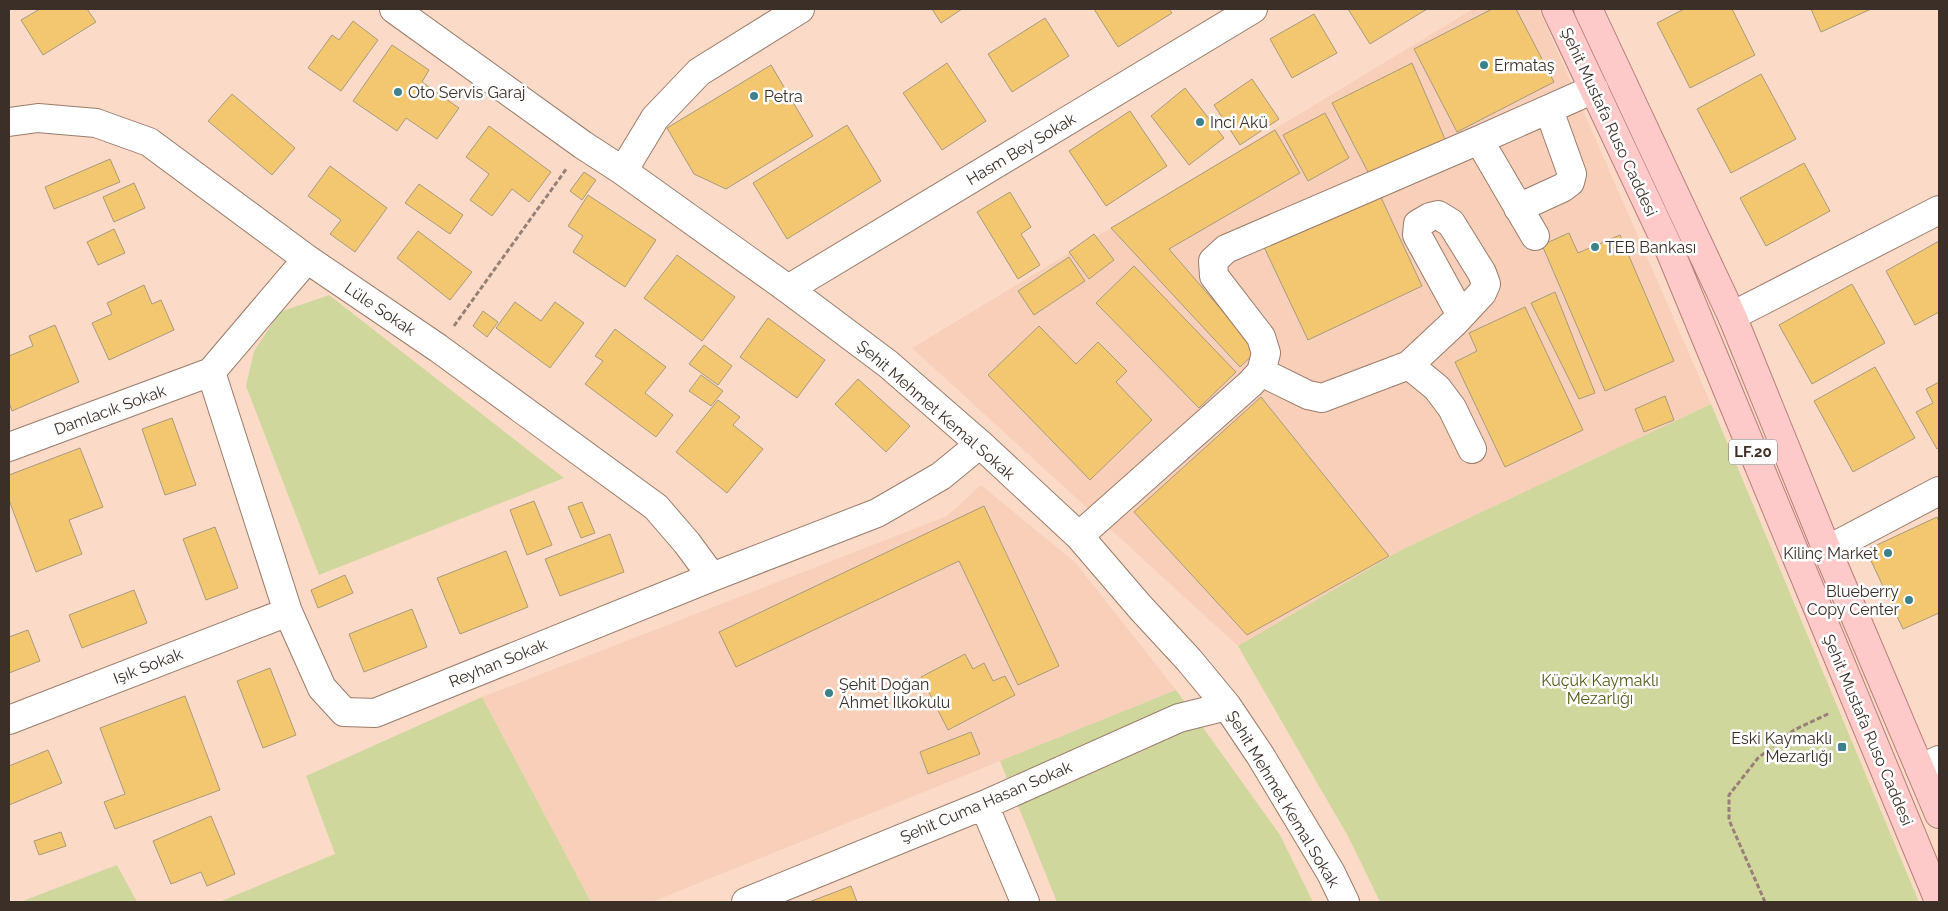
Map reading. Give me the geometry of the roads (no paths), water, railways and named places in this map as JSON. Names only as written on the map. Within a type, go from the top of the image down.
[{"type":"main road","name":"Şehit Mustafa Ruso Caddesi","points":[[1556,9],[1670,251],[1939,901]]},
{"type":"main road","name":"Şehit Mustafa Ruso Caddesi","points":[[1588,9],[1732,316],[1827,550],[1930,764],[1939,814]]},
{"type":"street","name":"Şehit Mehmet Kemal Sokak","points":[[394,9],[788,289],[888,364],[980,444],[1079,536],[1189,660],[1227,706],[1265,763],[1331,873],[1345,902]]},
{"type":"street","points":[[623,171],[655,118],[699,72],[800,9]]},
{"type":"street","name":"Hasm Bey Sokak","points":[[788,289],[1253,9]]},
{"type":"street","points":[[1079,536],[1250,384],[1261,372],[1266,353],[1261,337],[1214,276],[1213,261],[1226,249],[1549,110],[1594,88]]},
{"type":"street","points":[[1518,208],[1562,188],[1570,182],[1572,174],[1549,110]]},
{"type":"street","name":"Lüle Sokak","points":[[9,122],[38,118],[96,123],[148,142],[306,259],[438,348],[656,507],[687,543],[712,577]]},
{"type":"street","points":[[1479,140],[1535,236]]},
{"type":"street","points":[[1732,316],[1939,210]]},
{"type":"street","points":[[211,372],[306,259]]},
{"type":"street","points":[[1261,372],[1308,395],[1322,398],[1408,365],[1461,315]]},
{"type":"street","points":[[1408,365],[1437,388],[1452,408],[1472,449]]},
{"type":"street","name":"Damlacık Sokak","points":[[9,447],[211,372]]},
{"type":"street","name":"Reyhan Sokak","points":[[211,372],[288,612],[322,688],[344,712],[375,713],[712,577],[877,513],[940,476],[980,444]]},
{"type":"street","points":[[1827,550],[1939,491]]},
{"type":"street","name":"Işık Sokak","points":[[9,720],[288,612]]},
{"type":"street","name":"Şehit Cuma Hasan Sokak","points":[[746,902],[984,805],[1179,718],[1227,706]]},
{"type":"street","points":[[984,805],[1025,902]]},
{"type":"place","name":"Ermataş","points":[[1484,65]]},
{"type":"place","name":"Oto Servis Garaj","points":[[398,92]]},
{"type":"place","name":"Petra","points":[[754,96]]},
{"type":"place","name":"Inci Akü","points":[[1200,122]]},
{"type":"place","name":"TEB Bankası","points":[[1595,247]]},
{"type":"place","name":"Kilinç Market","points":[[1888,553]]},
{"type":"place","name":"Blueberry Copy Center","points":[[1909,600]]},
{"type":"place","name":"Şehit Doğan Ahmet İlkokulu","points":[[829,693]]},
{"type":"place","name":"Eski Kaymaklı Mezarlığı","points":[[1842,747]]},
{"type":"park label","name":"Küçük Kaymaklı Mezarlığı","points":[[1600,689]]}]
